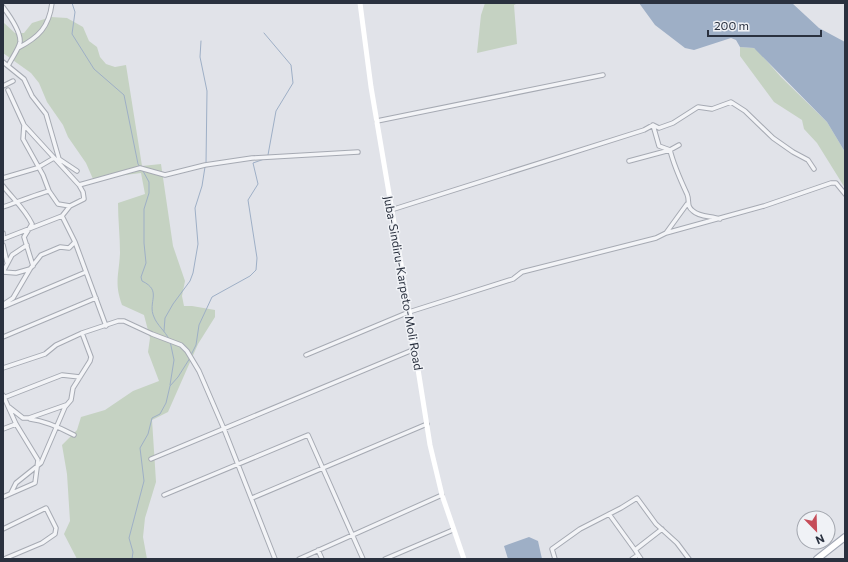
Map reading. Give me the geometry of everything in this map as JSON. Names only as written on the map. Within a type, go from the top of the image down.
[{"type":"main road","name":"Juba-Sindiru-Karpeto-Moli Road","points":[[360,3],[390,210],[409,312],[412,334],[411,339],[415,349],[427,424],[442,495],[464,559]]},
{"type":"main road","points":[[817,559],[845,536]]},
{"type":"street","points":[[17,48],[34,38],[46,25],[52,3]]},
{"type":"street","points":[[3,7],[13,23],[20,43],[8,66]]},
{"type":"street","points":[[3,62],[24,79],[32,96],[46,114],[59,159],[77,171]]},
{"type":"street","points":[[377,121],[603,75]]},
{"type":"street","points":[[3,86],[13,81]]},
{"type":"street","points":[[3,233],[3,237],[62,216],[70,206],[84,199],[83,192],[79,185],[24,125],[8,90]]},
{"type":"street","points":[[653,125],[659,128],[668,126],[696,107],[712,109],[732,102],[745,111],[773,138],[793,152],[808,160],[814,170]]},
{"type":"street","points":[[24,125],[23,139],[37,168],[43,175],[49,191],[58,204],[70,206]]},
{"type":"street","points":[[390,210],[576,153],[644,130],[653,125]]},
{"type":"street","points":[[653,125],[658,146],[670,150]]},
{"type":"street","points":[[629,161],[670,150],[679,145]]},
{"type":"street","points":[[666,234],[687,204],[688,196],[678,179],[670,150]]},
{"type":"street","points":[[79,185],[140,168],[165,175],[205,165],[252,158],[358,152]]},
{"type":"street","points":[[3,178],[37,168],[54,158]]},
{"type":"street","points":[[306,355],[409,312],[513,279],[522,272],[656,238],[764,206],[831,183],[836,183],[845,194]]},
{"type":"street","points":[[3,186],[16,203],[25,209],[32,224],[24,237],[32,268]]},
{"type":"street","points":[[3,207],[45,191],[49,191]]},
{"type":"street","points":[[687,204],[697,214],[720,219]]},
{"type":"street","points":[[62,216],[75,242],[106,326]]},
{"type":"street","points":[[3,306],[14,298],[41,255],[60,247],[68,248],[75,242]]},
{"type":"street","points":[[3,245],[7,262]]},
{"type":"street","points":[[27,245],[12,255],[3,272],[16,273],[32,268]]},
{"type":"street","points":[[3,306],[86,272]]},
{"type":"street","points":[[3,337],[96,298]]},
{"type":"street","points":[[3,368],[45,354],[56,345],[82,333],[124,321],[152,334],[181,344],[199,371],[238,463],[275,559]]},
{"type":"street","points":[[11,493],[16,483],[38,467],[50,445],[57,426],[68,404],[73,388],[91,357],[82,333]]},
{"type":"street","points":[[151,460],[415,349]]},
{"type":"street","points":[[3,497],[35,483],[38,460],[34,451],[16,424],[3,397],[62,375],[80,377]]},
{"type":"street","points":[[29,418],[68,404]]},
{"type":"street","points":[[6,405],[23,418],[41,420],[74,435]]},
{"type":"street","points":[[3,429],[16,424]]},
{"type":"street","points":[[252,498],[427,424]]},
{"type":"street","points":[[164,495],[308,435],[354,534],[363,559]]},
{"type":"street","points":[[299,559],[442,495]]},
{"type":"street","points":[[555,559],[552,549],[580,529],[637,498],[662,529],[678,543],[687,558]]},
{"type":"street","points":[[3,529],[46,508],[56,528],[55,534],[42,542],[4,559],[3,556]]},
{"type":"street","points":[[609,514],[641,559]]},
{"type":"street","points":[[635,550],[662,529]]},
{"type":"street","points":[[385,559],[453,530]]},
{"type":"street","points":[[318,550],[322,559]]},
{"type":"street","points":[[632,559],[638,555]]},
{"type":"green space","points":[[485,3],[518,3],[514,5],[517,44],[477,53],[481,15]]},
{"type":"green space","points":[[51,17],[67,18],[83,27],[89,41],[97,47],[100,57],[106,64],[115,67],[126,65],[142,166],[161,164],[173,246],[185,281],[182,296],[184,306],[215,310],[215,317],[198,344],[168,412],[152,420],[156,482],[145,518],[143,537],[147,559],[77,559],[64,534],[70,521],[67,474],[62,445],[77,430],[81,417],[105,410],[133,391],[159,381],[148,352],[150,338],[144,315],[122,305],[118,291],[120,253],[118,203],[145,194],[141,173],[93,179],[86,163],[47,102],[39,83],[31,73],[3,53],[3,22],[15,33],[24,33],[32,23]]},
{"type":"green space","points":[[740,47],[754,48],[758,51],[781,77],[827,122],[845,152],[845,188],[817,143],[804,129],[802,120],[774,102],[740,56]]},
{"type":"water","points":[[639,3],[792,3],[819,28],[845,42],[845,152],[827,122],[754,48],[740,47],[736,40],[731,38],[694,50],[685,48],[655,25]]},
{"type":"water","points":[[529,537],[538,541],[542,559],[508,559],[504,546]]},
{"type":"waterway","points":[[72,3],[75,12],[72,34],[94,69],[124,95],[138,164],[140,167]]},
{"type":"waterway","points":[[264,33],[291,65],[293,83],[276,111],[268,155]]},
{"type":"waterway","points":[[201,41],[200,57],[207,91],[206,164]]},
{"type":"waterway","points":[[191,355],[196,345],[199,325],[212,297],[250,276],[256,270],[257,258],[248,200],[258,184],[253,163],[267,158]]},
{"type":"waterway","points":[[164,331],[165,318],[173,304],[190,281],[193,273],[198,244],[195,208],[202,186],[205,167]]},
{"type":"waterway","points":[[143,171],[149,182],[149,193],[144,209],[144,243],[146,263],[141,277],[142,281],[152,289],[152,312],[157,323],[169,339]]},
{"type":"waterway","points":[[170,341],[174,360],[170,385]]},
{"type":"waterway","points":[[132,559],[133,552],[129,538],[144,481],[140,448],[148,434],[152,418],[160,414],[166,403],[170,386],[178,377],[190,358]]}]
